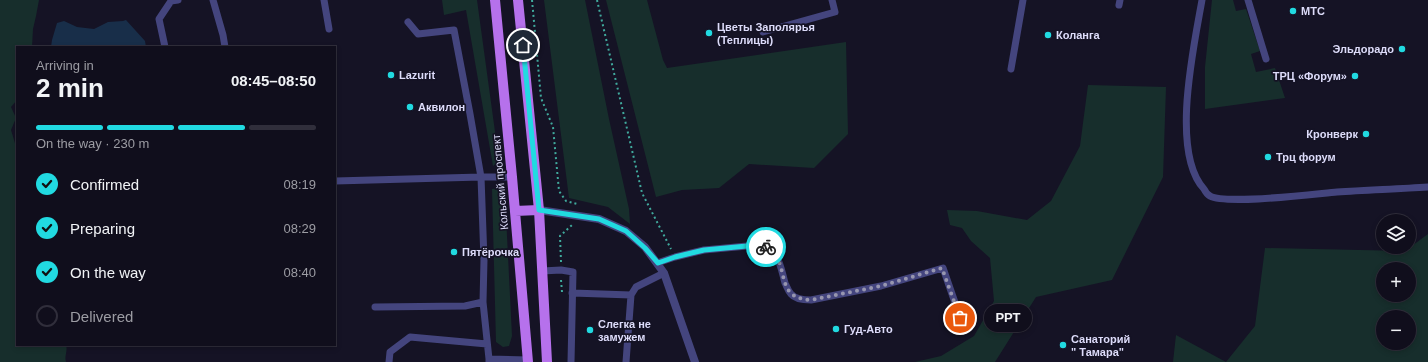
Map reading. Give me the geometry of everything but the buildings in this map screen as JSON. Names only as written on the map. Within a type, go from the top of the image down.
[{"type":"main road","name":"Кольский проспект","points":[[495,0],[528,361]]},
{"type":"main road","points":[[518,0],[539,210],[547,362]]},
{"type":"main road","points":[[515,211],[539,210]]},
{"type":"street","points":[[539,210],[576,214],[599,219],[626,231],[645,248],[658,263],[664,273],[694,362]]},
{"type":"lane","points":[[165,46],[159,19],[171,1],[178,0]]},
{"type":"lane","points":[[213,0],[225,46]]},
{"type":"lane","points":[[324,0],[329,29]]},
{"type":"lane","points":[[763,32],[836,12],[832,0]]},
{"type":"lane","points":[[1011,69],[1023,0]]},
{"type":"lane","points":[[1202,0],[1192,56],[1185,128],[1191,167],[1198,183],[1210,196],[1220,199],[1262,198],[1428,187]]},
{"type":"lane","points":[[1248,0],[1266,59]]},
{"type":"lane","points":[[408,22],[418,34],[454,30],[481,177],[484,260],[483,302],[489,361],[528,361]]},
{"type":"lane","points":[[336,181],[512,177]]},
{"type":"lane","points":[[658,263],[704,250],[758,245],[765,246],[772,250],[777,257],[787,288],[791,295],[804,300],[811,300],[881,286],[942,268],[960,318]]},
{"type":"lane","points":[[542,271],[561,270],[573,272],[571,362]]},
{"type":"lane","points":[[626,362],[631,295],[636,287],[664,273]]},
{"type":"lane","points":[[572,293],[631,295]]},
{"type":"lane","points":[[375,307],[465,306],[483,302]]},
{"type":"lane","points":[[389,362],[390,352],[410,337],[487,344]]},
{"type":"path","points":[[532,0],[541,98],[553,127],[559,191],[566,201],[577,204],[573,223],[560,236],[562,293]]},
{"type":"path","points":[[597,0],[642,193],[675,257]]},
{"type":"green space","points":[[0,0],[39,0],[33,29],[32,46],[16,46],[16,101],[11,107],[16,118],[11,130],[16,147],[16,346],[66,346],[66,362],[0,362]]},
{"type":"green space","points":[[442,0],[477,0],[499,161],[493,166],[466,10],[444,15]]},
{"type":"green space","points":[[544,0],[585,0],[629,209],[630,224],[608,207],[569,198]]},
{"type":"green space","points":[[606,0],[647,0],[663,60],[667,68],[846,42],[848,134],[814,168],[749,164],[719,188],[682,190],[656,197]]},
{"type":"green space","points":[[1212,0],[1233,0],[1236,11],[1246,9],[1260,51],[1251,54],[1256,72],[1275,68],[1285,98],[1205,109],[1205,67]]},
{"type":"green space","points":[[1088,85],[1166,87],[1163,177],[1112,280],[1036,297],[995,362],[915,362],[941,356],[974,336],[994,301],[990,258],[971,241],[962,228],[950,225],[947,210],[977,211],[1027,220],[1051,201],[1080,146]]},
{"type":"green space","points":[[500,188],[505,196],[512,336],[509,346],[503,347],[496,342],[492,189]]},
{"type":"green space","points":[[1428,234],[1428,362],[1226,362],[1255,326],[1265,248],[1376,250],[1376,254],[1416,254],[1416,243]]},
{"type":"green space","points":[[1176,335],[1226,362],[1173,362]]},
{"type":"water","points":[[126,20],[145,41],[146,46],[51,46],[57,23],[64,21],[77,27],[94,29],[108,22]]},
{"type":"way so far","points":[[766,247],[772,250],[777,257],[787,288],[791,295],[804,300],[811,300],[881,286],[942,268],[960,318]]},
{"type":"place","name":"МТС","points":[[1293,11]]},
{"type":"place","name":"Цветы Заполярья (Теплицы)","points":[[709,33]]},
{"type":"place","name":"Коланга","points":[[1048,35]]},
{"type":"place","name":"Эльдорадо","points":[[1402,49]]},
{"type":"place","name":"Lazurit","points":[[391,75]]},
{"type":"place","name":"ТРЦ «Форум»","points":[[1355,76]]},
{"type":"place","name":"Аквилон","points":[[410,107]]},
{"type":"place","name":"Кронверк","points":[[1366,134]]},
{"type":"place","name":"Трц форум","points":[[1268,157]]},
{"type":"place","name":"Пятёрочка","points":[[454,252]]},
{"type":"place","name":"РРТ","points":[[960,318]]},
{"type":"place","name":"Гуд-Авто","points":[[836,329]]},
{"type":"place","name":"Слегка не замужем","points":[[590,330]]},
{"type":"place","name":"Санаторий \" Тамара\"","points":[[1063,345]]},
{"type":"route","points":[[523,45],[539,210],[576,214],[599,219],[626,231],[645,248],[658,263],[704,250],[758,245],[766,247]]}]
